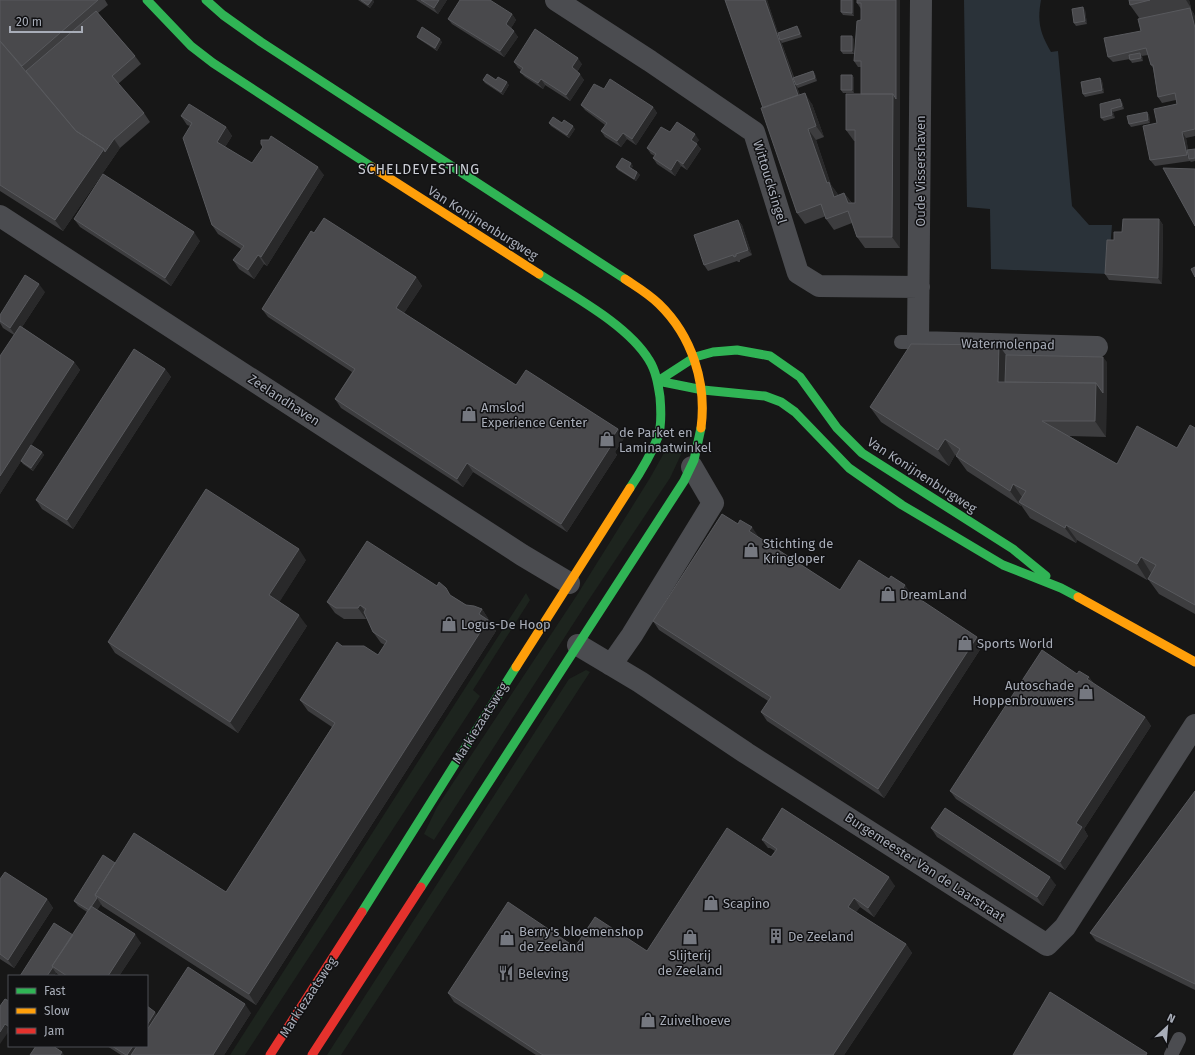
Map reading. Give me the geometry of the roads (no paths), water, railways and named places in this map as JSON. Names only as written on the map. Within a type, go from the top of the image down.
[{"type":"main road","name":"Van Konijnenburgweg","points":[[147,0],[181,36],[213,63],[410,193],[584,302],[622,330],[642,349],[658,381]]},
{"type":"main road","points":[[206,0],[223,15],[260,42],[646,292],[666,310],[675,321],[695,357],[703,390],[704,402],[700,436],[692,467],[312,1055]]},
{"type":"main road","name":"Van Konijnenburgweg","points":[[658,381],[695,357],[713,352],[737,350],[770,356],[781,362],[800,377],[837,428],[862,453],[1014,548],[1061,588]]},
{"type":"main road","name":"Van Konijnenburgweg","points":[[658,381],[703,390],[765,396],[781,402],[795,412],[849,468],[873,486],[1003,565],[1061,588],[1195,662]]},
{"type":"main road","name":"Markiezaatsweg","points":[[270,1055],[335,956],[634,482],[655,444],[661,418],[658,381]]},
{"type":"street","name":"Wittoucksingel","points":[[556,0],[650,61],[754,132],[798,273],[819,286],[919,287]]},
{"type":"street","name":"Oude Vissershaven","points":[[910,342],[919,287],[921,0]]},
{"type":"street","name":"Zeelandhaven","points":[[0,216],[522,556],[569,583]]},
{"type":"street","name":"Watermolenpad","points":[[910,342],[1098,347]]},
{"type":"street","points":[[611,665],[632,635],[713,503],[692,467]]},
{"type":"street","name":"Burgemeester Van de Laarstraat","points":[[578,645],[640,682],[722,738],[1047,945],[1065,927],[1195,725]]},
{"type":"lane","points":[[1171,1055],[1179,1039]]},
{"type":"place","name":"Amslod Experience Center","points":[[469,414]]},
{"type":"place","name":"de Parket en Laminaatwinkel","points":[[607,439]]},
{"type":"place","name":"Stichting de Kringloper","points":[[751,550]]},
{"type":"place","name":"DreamLand","points":[[888,594]]},
{"type":"place","name":"Logus-De Hoop","points":[[449,624]]},
{"type":"place","name":"Sports World","points":[[965,643]]},
{"type":"place","name":"Autoschade Hoppenbrouwers","points":[[1086,692]]},
{"type":"place","name":"Scapino","points":[[711,903]]},
{"type":"place","name":"De Zeeland","points":[[776,936]]},
{"type":"place","name":"Slijterij de Zeeland","points":[[690,937]]},
{"type":"place","name":"Berry's bloemenshop de Zeeland","points":[[507,938]]},
{"type":"place","name":"Beleving","points":[[506,973]]},
{"type":"place","name":"Zuivelhoeve","points":[[648,1020]]},
{"type":"district","name":"SCHELDEVESTING","points":[[419,169]]}]
